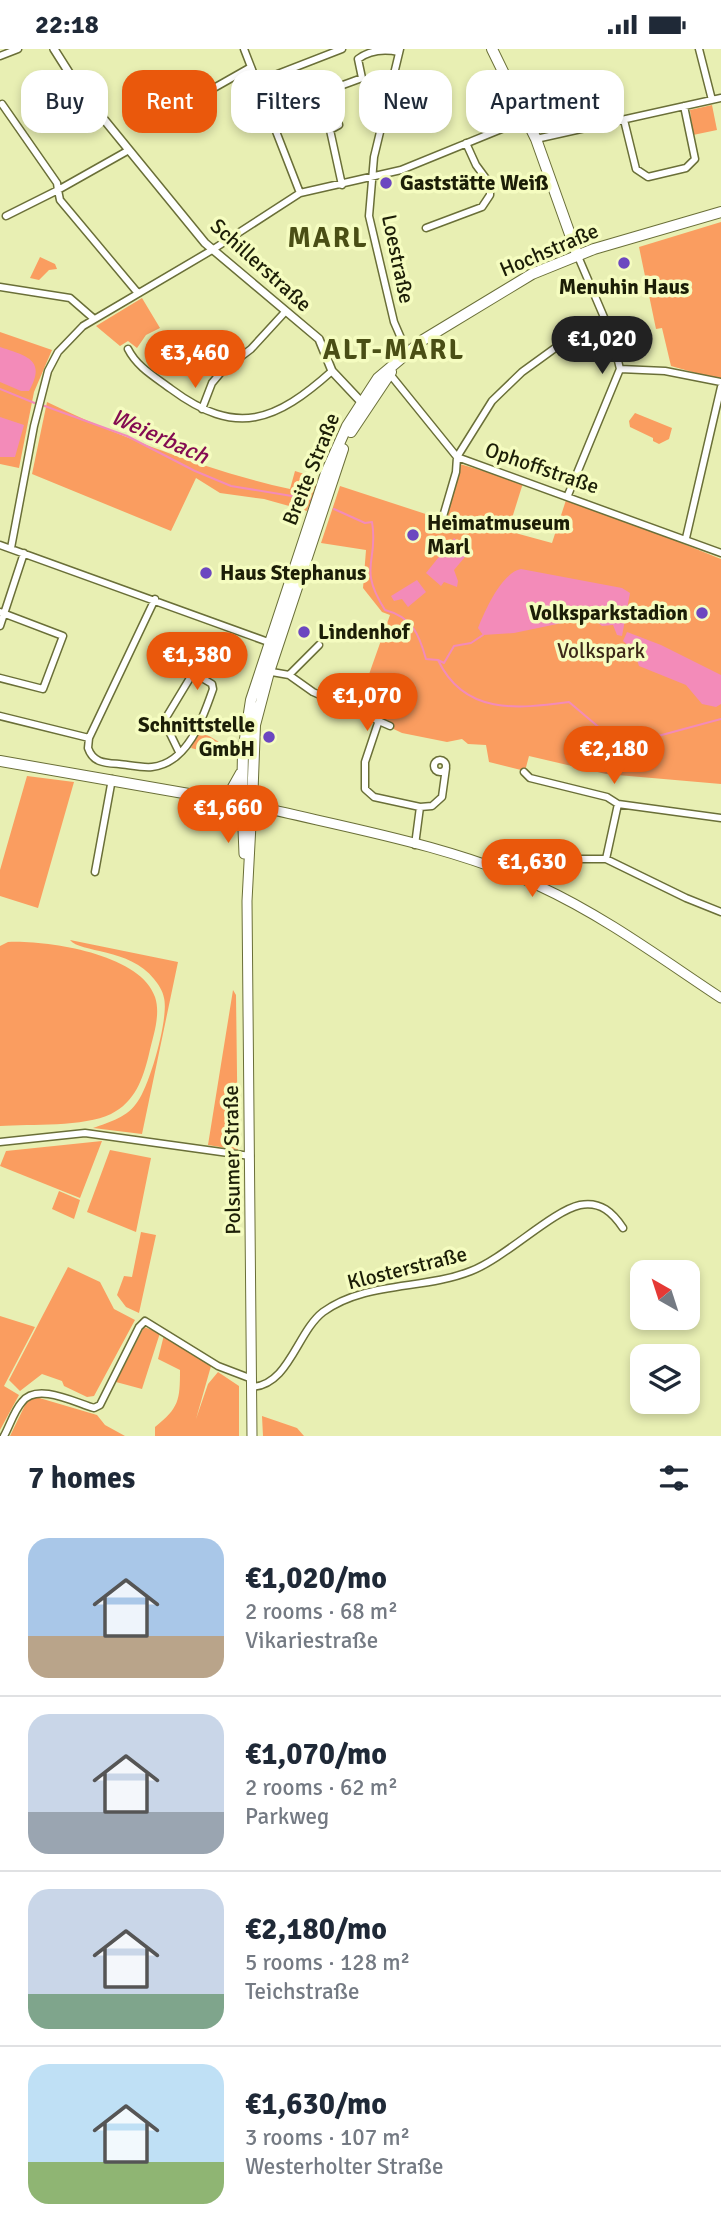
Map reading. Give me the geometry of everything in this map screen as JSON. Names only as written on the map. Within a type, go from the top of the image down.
[{"type":"main road","points":[[492,49],[502,70]]},
{"type":"main road","points":[[533,133],[577,254]]},
{"type":"main road","name":"Hochstraße","points":[[407,352],[508,287],[577,254],[721,212]]},
{"type":"main road","name":"Breite Straße","points":[[247,805],[242,770],[246,723],[273,644],[340,457],[363,404],[387,372],[407,352]]},
{"type":"main road","name":"Breite Straße","points":[[247,805],[255,725],[265,670]]},
{"type":"main road","points":[[0,761],[214,797],[415,845],[525,880],[607,923],[721,998]]},
{"type":"main road","points":[[214,797],[232,789],[242,770]]},
{"type":"main road","name":"Polsumer Straße","points":[[247,805],[252,1436]]},
{"type":"street","points":[[0,56],[18,49]]},
{"type":"street","name":"Schillerstraße","points":[[54,49],[80,90],[212,250],[257,284],[285,312],[320,339],[332,371],[363,404]]},
{"type":"street","points":[[244,49],[252,70]]},
{"type":"street","points":[[288,70],[342,49]]},
{"type":"street","points":[[342,185],[330,130],[339,125],[338,116],[329,94],[332,89],[362,78],[358,59],[362,56],[381,49],[399,50]]},
{"type":"street","points":[[699,49],[712,100]]},
{"type":"street","name":"Loestraße","points":[[399,50],[370,179],[369,216],[376,255],[394,322],[407,352]]},
{"type":"street","points":[[217,86],[251,67]]},
{"type":"street","points":[[684,106],[695,159],[686,168],[648,177],[636,169],[624,120],[684,106],[721,98]]},
{"type":"street","points":[[2,104],[57,183],[60,200],[138,292]]},
{"type":"street","points":[[277,133],[300,193]]},
{"type":"street","points":[[11,548],[41,398],[58,352],[93,318],[212,250],[300,193],[370,179],[491,133]]},
{"type":"street","points":[[536,139],[564,133]]},
{"type":"street","points":[[426,228],[482,207],[487,201],[490,184],[476,165],[466,143]]},
{"type":"street","points":[[6,216],[129,150]]},
{"type":"street","points":[[568,495],[620,369],[608,325],[577,254]]},
{"type":"street","points":[[0,287],[70,299],[93,318]]},
{"type":"street","points":[[202,409],[212,383],[285,312]]},
{"type":"street","points":[[442,520],[456,472],[457,457],[492,401],[522,372],[562,343],[608,325]]},
{"type":"street","points":[[204,335],[213,335],[223,341],[236,361]]},
{"type":"street","points":[[128,349],[134,361],[202,409],[239,419],[268,414],[303,397],[332,371]]},
{"type":"street","points":[[620,369],[665,371],[721,385],[686,538]]},
{"type":"street","name":"Ophoffstraße","points":[[387,372],[457,457],[568,495],[721,553]]},
{"type":"street","points":[[0,545],[273,644]]},
{"type":"street","points":[[0,626],[1,612],[24,553]]},
{"type":"street","points":[[155,599],[89,738],[90,754],[104,762],[151,767],[179,752],[199,727],[213,689],[212,684],[197,675],[190,678],[164,721],[179,752]]},
{"type":"street","points":[[0,678],[43,689],[63,636],[1,612]]},
{"type":"street","points":[[289,675],[319,645]]},
{"type":"street","points":[[265,670],[289,675],[313,692],[390,726]]},
{"type":"street","points":[[0,716],[89,738]]},
{"type":"street","points":[[379,723],[365,762],[365,789],[374,797],[420,807],[432,806],[442,797],[446,768]]},
{"type":"street","points":[[524,772],[530,778],[607,797],[618,804],[721,818]]},
{"type":"street","points":[[94,872],[112,779]]},
{"type":"street","points":[[606,859],[618,804]]},
{"type":"street","points":[[415,845],[420,807]]},
{"type":"street","points":[[525,880],[532,859],[606,859],[721,912]]},
{"type":"street","points":[[0,1142],[85,1133],[250,1156]]},
{"type":"street","name":"Klosterstraße","points":[[252,1383],[262,1386],[279,1372],[307,1328],[336,1305],[358,1296],[430,1284],[473,1271],[507,1253],[565,1211],[582,1205],[599,1206],[610,1211],[623,1228]]},
{"type":"street","points":[[5,1436],[22,1401],[29,1395],[51,1395],[94,1408],[100,1405],[139,1327],[145,1321],[218,1366],[252,1383]]},
{"type":"green space","points":[[712,105],[717,130],[693,135],[690,110]]},
{"type":"green space","points":[[721,222],[721,380],[671,366],[662,328],[656,329],[639,247]]},
{"type":"green space","points":[[40,257],[55,264],[57,269],[49,270],[39,280],[30,278]]},
{"type":"green space","points":[[142,298],[160,328],[146,335],[137,348],[128,341],[120,346],[96,326]]},
{"type":"green space","points":[[0,332],[52,350],[34,392],[19,468],[0,464]]},
{"type":"green space","points":[[47,402],[135,441],[259,482],[290,489],[295,471],[320,479],[307,511],[264,499],[220,493],[196,478],[171,531],[32,474]]},
{"type":"green space","points":[[635,413],[672,428],[669,439],[659,444],[653,441],[653,438],[630,427],[629,421]]},
{"type":"green space","name":"Volkspark","points":[[460,464],[523,483],[508,531],[552,543],[567,497],[721,559],[721,784],[606,774],[529,756],[525,771],[489,762],[486,745],[468,744],[462,739],[447,742],[402,733],[356,711],[390,615],[382,612],[363,588],[366,550],[321,543],[340,486],[441,519]]},
{"type":"green space","points":[[199,730],[224,745],[218,755],[191,748]]},
{"type":"green space","points":[[27,776],[74,782],[38,908],[0,896],[0,870]]},
{"type":"green space","points":[[70,940],[178,962],[142,1134],[93,1128],[124,1115],[134,1107],[143,1093],[153,1066],[164,1020],[163,993],[144,969],[132,962]]},
{"type":"green space","points":[[8,942],[68,947],[91,953],[132,970],[146,982],[157,1004],[154,1033],[141,1081],[132,1096],[119,1109],[87,1121],[0,1126],[0,946]]},
{"type":"green space","points":[[233,990],[236,995],[238,1150],[208,1145]]},
{"type":"green space","points":[[102,1141],[80,1198],[0,1166],[6,1151]]},
{"type":"green space","points":[[110,1150],[151,1158],[136,1232],[87,1212]]},
{"type":"green space","points":[[59,1191],[80,1200],[74,1219],[52,1209]]},
{"type":"green space","points":[[141,1232],[156,1235],[139,1313],[126,1307],[117,1295],[124,1276],[132,1277]]},
{"type":"green space","points":[[68,1267],[100,1282],[114,1309],[135,1320],[94,1396],[87,1397],[64,1386],[62,1381],[42,1374],[20,1391],[9,1380]]},
{"type":"green space","points":[[0,1316],[35,1327],[4,1386],[19,1395],[0,1430]]},
{"type":"green space","points":[[144,1327],[160,1333],[142,1389],[116,1382]]},
{"type":"green space","points":[[164,1335],[211,1366],[196,1419],[208,1384],[218,1372],[239,1386],[239,1436],[155,1436],[155,1427],[173,1409],[179,1389],[180,1370],[158,1359]]},
{"type":"green space","points":[[36,1397],[97,1415],[105,1425],[125,1436],[10,1436],[27,1401]]},
{"type":"green space","points":[[262,1416],[297,1428],[304,1436],[263,1436]]},
{"type":"shaded area","points":[[0,347],[25,356],[35,365],[36,372],[29,391],[21,391],[0,382]]},
{"type":"shaded area","points":[[0,417],[24,425],[15,457],[0,457]]},
{"type":"shaded area","points":[[454,538],[470,551],[454,570],[457,587],[444,582],[441,586],[426,573]]},
{"type":"shaded area","points":[[521,569],[622,588],[630,593],[622,636],[617,635],[613,625],[602,626],[591,617],[514,633],[483,635],[478,628],[500,585]]},
{"type":"shaded area","points":[[417,580],[426,592],[408,607],[402,599],[394,601],[391,596]]},
{"type":"shaded area","points":[[627,632],[661,645],[721,675],[721,704],[716,707],[702,704],[686,685],[639,666],[634,651],[623,641]]},
{"type":"waterway","name":"Weierbach","points":[[0,389],[37,404]]},
{"type":"waterway","name":"Weierbach","points":[[42,405],[127,436],[231,486],[310,499]]},
{"type":"waterway","name":"Weierbach","points":[[334,509],[365,523],[372,522],[370,573],[377,595],[385,610],[402,617],[413,628],[426,659],[438,660],[449,678],[462,691],[477,699],[512,706],[569,702],[608,735],[617,735],[629,742],[644,735],[658,736],[721,719]]},
{"type":"waterway","points":[[438,660],[444,663],[454,646],[471,643],[483,635]]},
{"type":"place","name":"Gaststätte Weiß","points":[[386,183]]},
{"type":"place","name":"Menuhin Haus","points":[[624,263]]},
{"type":"place","name":"Heimatmuseum Marl","points":[[413,535]]},
{"type":"place","name":"Haus Stephanus","points":[[206,573]]},
{"type":"place","name":"Volksparkstadion","points":[[702,613]]},
{"type":"place","name":"Lindenhof","points":[[304,632]]},
{"type":"place","name":"Schnittstelle GmbH","points":[[269,737]]},
{"type":"district","name":"MARL","points":[[328,237]]},
{"type":"district","name":"ALT-MARL","points":[[394,349]]}]
